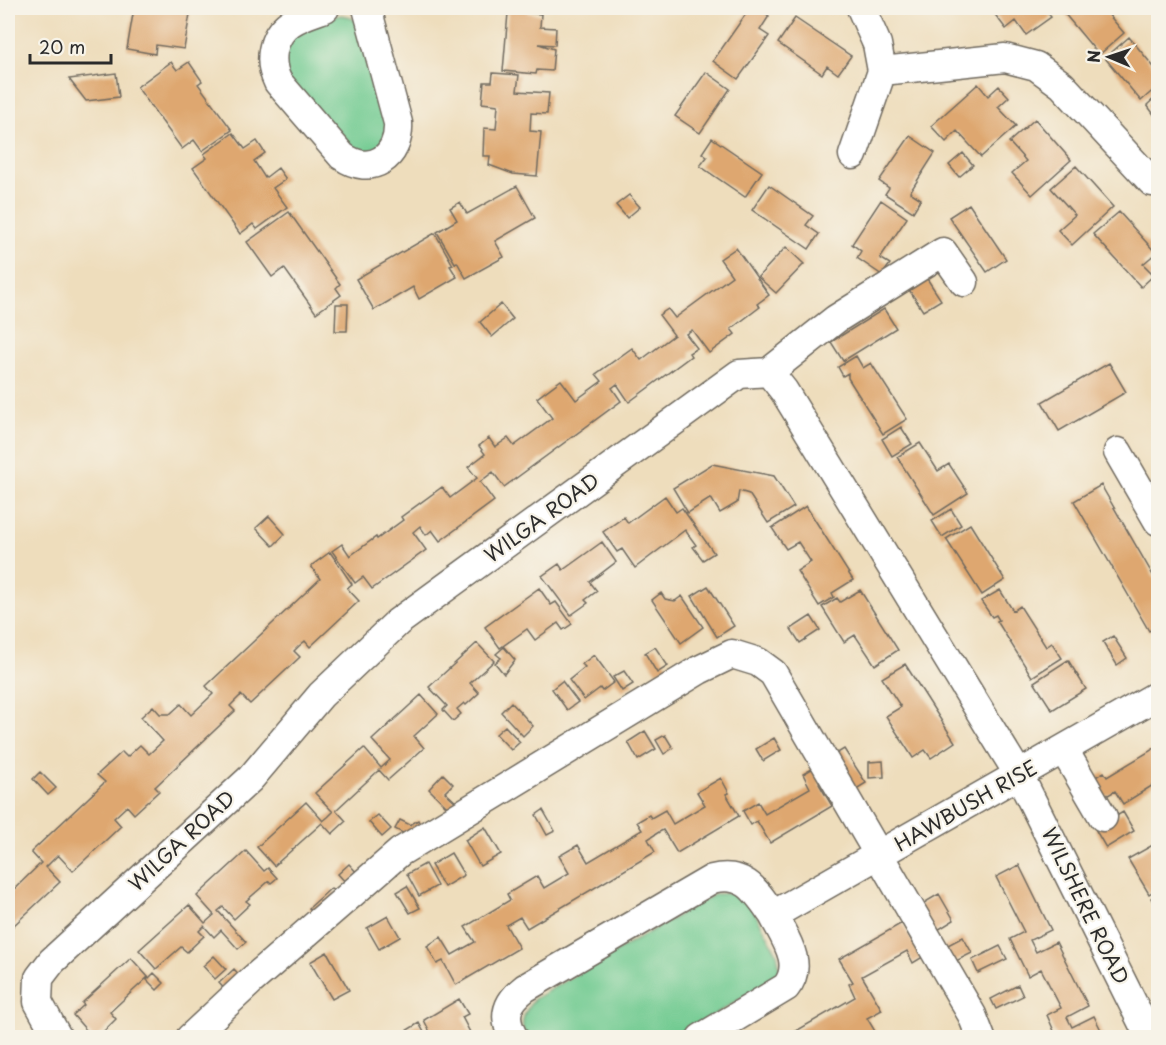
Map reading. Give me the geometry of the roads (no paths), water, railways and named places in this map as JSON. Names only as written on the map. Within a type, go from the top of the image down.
[{"type":"street","points":[[325,8],[291,22],[280,32],[272,57],[273,71],[278,82],[342,156],[351,163],[364,166],[380,162],[388,155],[399,135],[398,123],[368,8]]},
{"type":"street","points":[[853,155],[882,71],[877,44],[861,8]]},
{"type":"street","points":[[882,71],[1005,58],[1036,66],[1062,85],[1152,182]]},
{"type":"street","points":[[964,282],[943,252],[836,319],[769,372],[790,401],[1020,775]]},
{"type":"street","name":"WILGA ROAD","points":[[58,1038],[38,1002],[39,978],[52,961],[250,779],[321,695],[398,622],[738,374],[769,372]]},
{"type":"street","points":[[1118,452],[1158,521]]},
{"type":"street","points":[[190,1038],[251,981],[400,852],[699,670],[732,654],[758,662],[773,674],[972,1015],[981,1038]]},
{"type":"street","name":"HAWBUSH RISE","points":[[773,915],[1158,695]]},
{"type":"street","points":[[1064,750],[1103,817]]},
{"type":"street","name":"WILSHERE ROAD","points":[[1020,775],[1150,1038]]},
{"type":"street","points":[[514,1038],[508,1028],[508,1007],[514,997],[525,988],[712,879],[734,877],[746,882],[756,891],[773,915],[793,956],[791,981],[786,987],[701,1038]]}]
